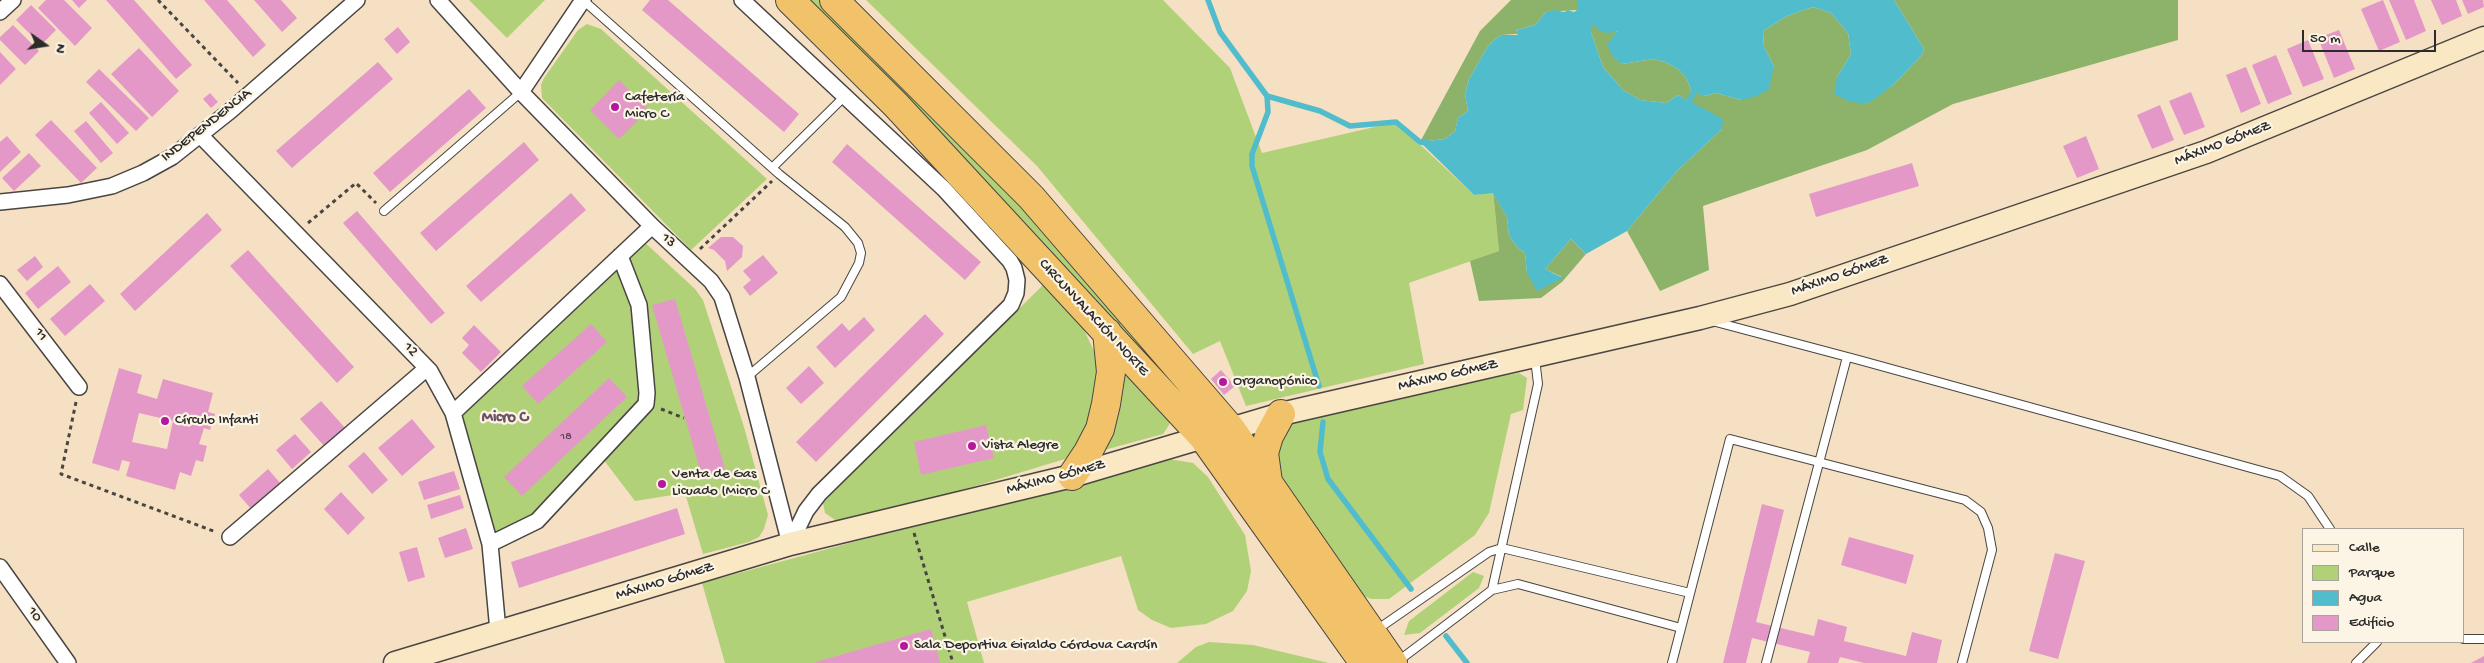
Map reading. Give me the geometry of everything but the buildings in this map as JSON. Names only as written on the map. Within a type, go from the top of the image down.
[{"type":"highway","name":"CIRCUNVALACIÓN NORTE","points":[[790,0],[896,105],[1203,437],[1364,648],[1394,663]]},
{"type":"highway","name":"CIRCUNVALACIÓN NORTE","points":[[834,0],[1031,197],[1231,429],[1268,482],[1364,648]]},
{"type":"highway","points":[[1072,476],[1100,429],[1111,372],[1107,332]]},
{"type":"highway","points":[[1268,482],[1264,453],[1269,436],[1281,414]]},
{"type":"street","points":[[0,12],[13,0]]},
{"type":"street","name":"INDEPENDENCIA","points":[[0,202],[68,195],[112,186],[144,173],[172,157],[200,135],[357,0]]},
{"type":"street","name":"13","points":[[438,0],[521,92],[652,226],[711,281],[722,298],[746,377],[790,544]]},
{"type":"street","points":[[521,92],[583,0]]},
{"type":"street","points":[[742,0],[944,189],[1010,261],[1017,280],[1016,293],[1012,305],[818,494],[806,511],[790,544]]},
{"type":"street","name":"MÁXIMO GÓMEZ","points":[[395,663],[790,544],[1072,476],[1281,414],[1700,318],[1790,294],[2206,152],[2484,38]]},
{"type":"street","name":"12","points":[[200,135],[427,368],[453,413],[490,544],[498,631]]},
{"type":"street","points":[[453,413],[652,226]]},
{"type":"street","points":[[490,544],[537,521],[646,404],[647,393],[639,306],[633,284],[620,256]]},
{"type":"street","name":"11","points":[[0,284],[79,387]]},
{"type":"street","points":[[230,537],[427,368]]},
{"type":"street","name":"10","points":[[0,567],[68,663]]},
{"type":"lane","points":[[583,0],[779,174],[845,227],[858,243],[860,252],[859,264],[841,297],[746,377]]},
{"type":"lane","points":[[384,211],[521,92]]},
{"type":"lane","points":[[773,167],[845,96]]},
{"type":"lane","points":[[1700,318],[2280,476],[2308,496],[2329,528]]},
{"type":"lane","points":[[1492,590],[1538,384],[1535,356]]},
{"type":"lane","points":[[1766,663],[1847,357]]},
{"type":"lane","points":[[1672,663],[1730,439],[1966,500],[1981,512],[1988,528],[1992,550],[1962,663]]},
{"type":"lane","points":[[1364,648],[1489,552],[1502,548],[1690,593]]},
{"type":"lane","points":[[1394,663],[1492,590],[1518,584],[1681,628]]},
{"type":"lane","points":[[2464,639],[2484,639]]},
{"type":"lane","points":[[2356,663],[2376,643]]},
{"type":"path","points":[[158,0],[248,94]]},
{"type":"path","points":[[688,260],[779,174]]},
{"type":"path","points":[[296,232],[356,182],[384,211]]},
{"type":"path","points":[[79,387],[61,474],[230,537]]},
{"type":"path","points":[[646,404],[684,418]]},
{"type":"path","points":[[908,516],[953,663]]},
{"type":"green space","points":[[469,0],[545,0],[507,38]]},
{"type":"green space","points":[[809,0],[822,0],[882,60],[1036,222],[1188,399],[1186,400]]},
{"type":"green space","points":[[866,0],[1163,0],[1230,68],[1262,153],[1396,122],[1474,195],[1493,192],[1499,251],[1409,283],[1424,364],[1246,406],[1220,341],[1193,354],[1037,166]]},
{"type":"green space","points":[[1511,0],[1577,0],[1577,10],[1546,12],[1535,25],[1516,30],[1518,35],[1501,35],[1495,39],[1488,46],[1469,79],[1465,94],[1468,111],[1458,118],[1455,131],[1445,139],[1420,142],[1480,31]]},
{"type":"green space","points":[[1894,0],[2178,0],[2178,40],[1953,104],[1867,150],[1703,206],[1709,270],[1660,291],[1627,231],[1677,171],[1722,129],[1711,114],[1678,95],[1666,103],[1640,100],[1623,90],[1603,67],[1591,32],[1591,22],[1617,30],[1612,42],[1622,64],[1653,59],[1665,62],[1678,69],[1687,79],[1691,90],[1705,96],[1716,93],[1741,100],[1774,66],[1764,47],[1763,31],[1787,16],[1813,7],[1831,13],[1848,33],[1851,54],[1837,77],[1865,104],[1893,85],[1921,56],[1924,49]]},
{"type":"green space","points":[[587,24],[601,29],[767,179],[691,250],[542,98],[541,85],[544,78],[578,30]]},
{"type":"green space","points":[[1493,192],[1507,217],[1509,236],[1518,248],[1525,253],[1527,273],[1562,277],[1545,269],[1571,239],[1586,254],[1562,282],[1541,298],[1479,301],[1470,261],[1499,251]]},
{"type":"green space","points":[[640,238],[695,289],[703,300],[744,427],[768,515],[764,529],[759,537],[749,542],[703,554],[685,493],[635,501],[600,455],[537,521],[490,544],[453,413]]},
{"type":"green space","points":[[1044,284],[1084,330],[1096,355],[1101,386],[1082,442],[1065,459],[893,511],[841,524],[825,513],[823,503]]},
{"type":"green space","points":[[1117,360],[1170,418],[1169,425],[1163,434],[1097,452]]},
{"type":"green space","points":[[1519,373],[1527,378],[1523,410],[1511,414],[1489,513],[1475,535],[1389,599],[1371,599],[1359,594],[1272,465],[1287,417]]},
{"type":"green space","points":[[1163,458],[1193,463],[1208,477],[1245,535],[1251,571],[1247,591],[1233,611],[1206,624],[1171,628],[1152,620],[1138,610],[1121,556],[967,602],[984,663],[725,663],[702,583]]},
{"type":"green space","points":[[1473,572],[1484,576],[1479,588],[1420,633],[1404,635],[1409,621]]},
{"type":"green space","points":[[1209,642],[1253,645],[1329,663],[1177,663],[1196,647]]},
{"type":"water","points":[[1577,0],[1894,0],[1924,49],[1921,56],[1893,85],[1873,100],[1865,104],[1848,101],[1834,94],[1837,77],[1851,54],[1848,33],[1831,13],[1813,7],[1787,16],[1763,31],[1764,47],[1774,66],[1769,89],[1757,96],[1741,100],[1716,93],[1705,96],[1698,94],[1691,90],[1687,79],[1678,69],[1665,62],[1653,59],[1622,64],[1614,58],[1607,45],[1617,31],[1610,33],[1601,32],[1591,23],[1591,32],[1603,67],[1623,90],[1640,100],[1666,103],[1678,95],[1723,119],[1722,129],[1677,171],[1627,231],[1586,254],[1571,239],[1545,269],[1563,278],[1537,291],[1527,273],[1525,253],[1518,248],[1509,236],[1507,217],[1493,193],[1474,195],[1420,142],[1445,139],[1455,131],[1458,118],[1468,111],[1465,94],[1469,79],[1488,46],[1495,39],[1501,35],[1518,35],[1516,30],[1535,25],[1546,12],[1555,10],[1564,12],[1568,10],[1574,12],[1577,10]]},
{"type":"waterway","points":[[1208,0],[1220,32],[1267,96],[1320,111],[1350,126],[1396,122],[1420,142],[1428,143]]},
{"type":"waterway","points":[[1687,106],[1697,85]]},
{"type":"waterway","points":[[1267,96],[1268,112],[1252,154],[1252,166],[1319,386]]},
{"type":"waterway","points":[[1323,422],[1320,452],[1328,479],[1411,589]]},
{"type":"waterway","points":[[1446,636],[1467,663]]},
{"type":"place","name":"Cafetería Micro C","points":[[615,107]]},
{"type":"place","name":"Organopónico","points":[[1223,382]]},
{"type":"place","name":"Círculo Infanti","points":[[165,421]]},
{"type":"place","name":"Vista Alegre","points":[[972,446]]},
{"type":"place","name":"Venta de Gas Licuado (Micro C","points":[[662,484]]},
{"type":"place","name":"Sala Deportiva Giraldo Córdova Cardín","points":[[904,646]]},
{"type":"district","name":"Micro C","points":[[505,419]]}]
